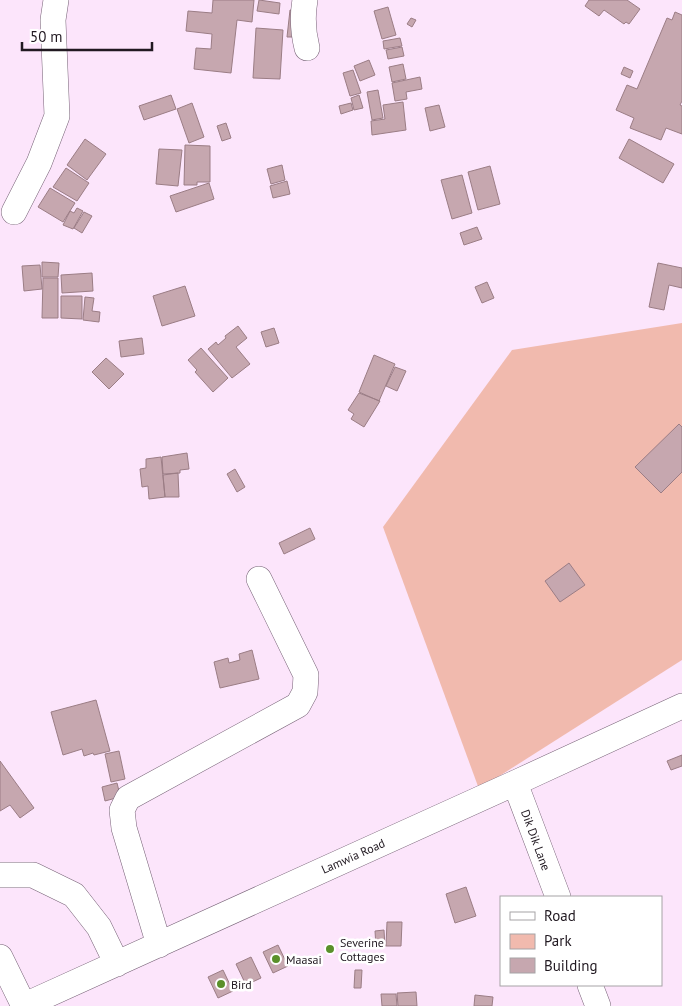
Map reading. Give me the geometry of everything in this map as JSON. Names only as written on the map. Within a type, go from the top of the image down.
[{"type":"street","points":[[14,212],[39,163],[57,116],[53,20],[56,0]]},
{"type":"street","points":[[305,0],[303,33],[307,48]]},
{"type":"street","points":[[159,945],[124,828],[122,810],[128,798],[298,705],[305,692],[306,675],[259,579]]},
{"type":"street","name":"Lamwia Road","points":[[24,1006],[682,706]]},
{"type":"street","name":"Dik Dik Lane","points":[[515,783],[558,896]]},
{"type":"street","points":[[0,875],[33,874],[74,895],[98,927],[117,964]]},
{"type":"street","points":[[0,957],[24,1006]]},
{"type":"street","points":[[590,986],[598,1006]]},
{"type":"green space","points":[[682,323],[682,660],[479,789],[383,527],[512,350]]},
{"type":"building","points":[[213,0],[254,0],[252,22],[237,20],[231,73],[194,69],[196,48],[211,49],[212,34],[186,31],[188,11],[212,13]]},
{"type":"building","points":[[259,0],[280,3],[279,14],[257,11]]},
{"type":"building","points":[[589,0],[627,0],[640,9],[629,24],[626,22],[624,24],[604,10],[599,16],[585,6]]},
{"type":"building","points":[[388,7],[396,35],[382,39],[374,11]]},
{"type":"building","points":[[290,10],[299,11],[296,37],[287,37]]},
{"type":"building","points":[[675,12],[682,15],[682,101],[680,105],[682,106],[682,134],[666,128],[661,140],[630,128],[634,118],[616,110],[627,85],[637,89],[667,18],[672,20]]},
{"type":"building","points":[[411,18],[416,20],[412,27],[407,24]]},
{"type":"building","points":[[256,28],[283,30],[280,79],[253,78]]},
{"type":"building","points":[[400,38],[402,46],[384,49],[383,41]]},
{"type":"building","points":[[402,47],[404,56],[388,59],[386,50]]},
{"type":"building","points":[[369,60],[375,75],[360,81],[354,66]]},
{"type":"building","points":[[403,64],[406,79],[392,82],[389,67]]},
{"type":"building","points":[[624,67],[633,71],[630,78],[621,74]]},
{"type":"building","points":[[353,70],[361,93],[350,96],[343,73]]},
{"type":"building","points":[[420,77],[422,89],[406,92],[407,99],[395,101],[392,83]]},
{"type":"building","points":[[378,90],[383,118],[372,120],[367,92]]},
{"type":"building","points":[[171,95],[176,109],[144,120],[139,106]]},
{"type":"building","points":[[359,95],[363,108],[354,110],[351,98]]},
{"type":"building","points":[[403,102],[406,130],[372,135],[371,121],[385,119],[383,105]]},
{"type":"building","points":[[192,103],[204,137],[189,143],[177,109]]},
{"type":"building","points":[[351,103],[353,110],[341,114],[339,106]]},
{"type":"building","points":[[439,105],[445,127],[430,131],[425,108]]},
{"type":"building","points":[[226,123],[231,138],[222,141],[217,126]]},
{"type":"building","points":[[85,139],[106,154],[87,180],[67,165]]},
{"type":"building","points":[[629,139],[674,164],[663,183],[619,158]]},
{"type":"building","points":[[185,145],[210,146],[210,182],[184,185]]},
{"type":"building","points":[[159,149],[182,150],[178,186],[156,184]]},
{"type":"building","points":[[282,165],[285,180],[271,184],[267,169]]},
{"type":"building","points":[[490,166],[500,204],[478,210],[468,172]]},
{"type":"building","points":[[66,168],[89,183],[77,201],[53,187]]},
{"type":"building","points":[[462,175],[472,213],[452,219],[441,180]]},
{"type":"building","points":[[287,181],[290,194],[273,198],[270,186]]},
{"type":"building","points":[[209,183],[214,199],[176,212],[170,196]]},
{"type":"building","points":[[50,188],[75,203],[63,222],[38,207]]},
{"type":"building","points":[[77,208],[83,211],[73,229],[63,225],[70,211],[74,213]]},
{"type":"building","points":[[84,212],[92,216],[82,233],[74,228]]},
{"type":"building","points":[[477,227],[482,239],[464,245],[460,233]]},
{"type":"building","points":[[42,262],[59,263],[58,277],[42,277]]},
{"type":"building","points":[[658,263],[682,268],[682,288],[669,285],[664,310],[649,307]]},
{"type":"building","points":[[40,265],[42,289],[24,291],[22,266]]},
{"type":"building","points":[[92,273],[93,291],[62,293],[61,275]]},
{"type":"building","points":[[43,278],[58,278],[58,318],[42,318]]},
{"type":"building","points":[[487,282],[494,298],[482,303],[475,287]]},
{"type":"building","points":[[185,286],[195,316],[162,326],[153,296]]},
{"type":"building","points":[[61,296],[82,296],[82,319],[61,318]]},
{"type":"building","points":[[85,297],[94,298],[92,311],[100,312],[99,322],[83,320]]},
{"type":"building","points":[[238,326],[247,338],[236,347],[250,364],[232,378],[208,349],[216,342],[218,345],[226,338],[225,336]]},
{"type":"building","points":[[274,328],[279,343],[266,347],[261,332]]},
{"type":"building","points":[[142,338],[144,354],[121,357],[119,341]]},
{"type":"building","points":[[201,348],[228,378],[213,392],[195,372],[197,370],[188,360]]},
{"type":"building","points":[[374,355],[395,364],[379,401],[359,392]]},
{"type":"building","points":[[106,358],[124,374],[109,389],[92,372]]},
{"type":"building","points":[[395,367],[406,371],[397,391],[386,386]]},
{"type":"building","points":[[359,393],[380,401],[364,427],[351,419],[354,414],[348,410]]},
{"type":"building","points":[[679,424],[682,427],[682,472],[661,493],[635,467]]},
{"type":"building","points":[[187,453],[189,469],[180,470],[180,473],[163,474],[162,457]]},
{"type":"building","points":[[161,457],[165,497],[149,499],[148,486],[142,487],[140,469],[146,468],[146,459]]},
{"type":"building","points":[[235,469],[245,487],[237,492],[227,474]]},
{"type":"building","points":[[178,473],[179,497],[165,497],[163,475]]},
{"type":"building","points":[[310,528],[315,539],[284,554],[279,543]]},
{"type":"building","points":[[569,563],[585,585],[560,602],[545,581]]},
{"type":"building","points":[[252,650],[259,679],[220,688],[214,662],[228,658],[229,663],[240,660],[239,654]]},
{"type":"building","points":[[96,700],[110,751],[84,756],[82,749],[63,755],[51,712]]},
{"type":"building","points":[[119,751],[125,779],[111,782],[105,754]]},
{"type":"building","points":[[682,755],[682,766],[671,770],[667,761]]},
{"type":"building","points":[[0,761],[34,808],[20,818],[10,805],[0,811]]},
{"type":"building","points":[[117,783],[120,795],[105,801],[102,787]]},
{"type":"building","points":[[466,887],[476,916],[455,923],[446,894]]},
{"type":"building","points":[[387,922],[402,922],[401,946],[386,946]]},
{"type":"building","points":[[384,930],[385,947],[376,947],[375,931]]},
{"type":"building","name":"Maasai","points":[[278,945],[288,966],[273,973],[263,952]]},
{"type":"building","points":[[251,957],[261,978],[246,985],[236,964]]},
{"type":"building","name":"Bird","points":[[223,970],[233,991],[218,998],[208,977]]},
{"type":"building","points":[[355,970],[362,970],[361,988],[354,988]]},
{"type":"building","points":[[416,992],[417,1006],[398,1006],[397,993]]},
{"type":"building","points":[[381,994],[396,994],[397,1006],[382,1006]]},
{"type":"building","points":[[475,995],[493,997],[492,1006],[474,1006]]},
{"type":"place","name":"Severine Cottages","points":[[330,949]]},
{"type":"place","name":"Maasai","points":[[276,959]]},
{"type":"place","name":"Bird","points":[[221,984]]}]
